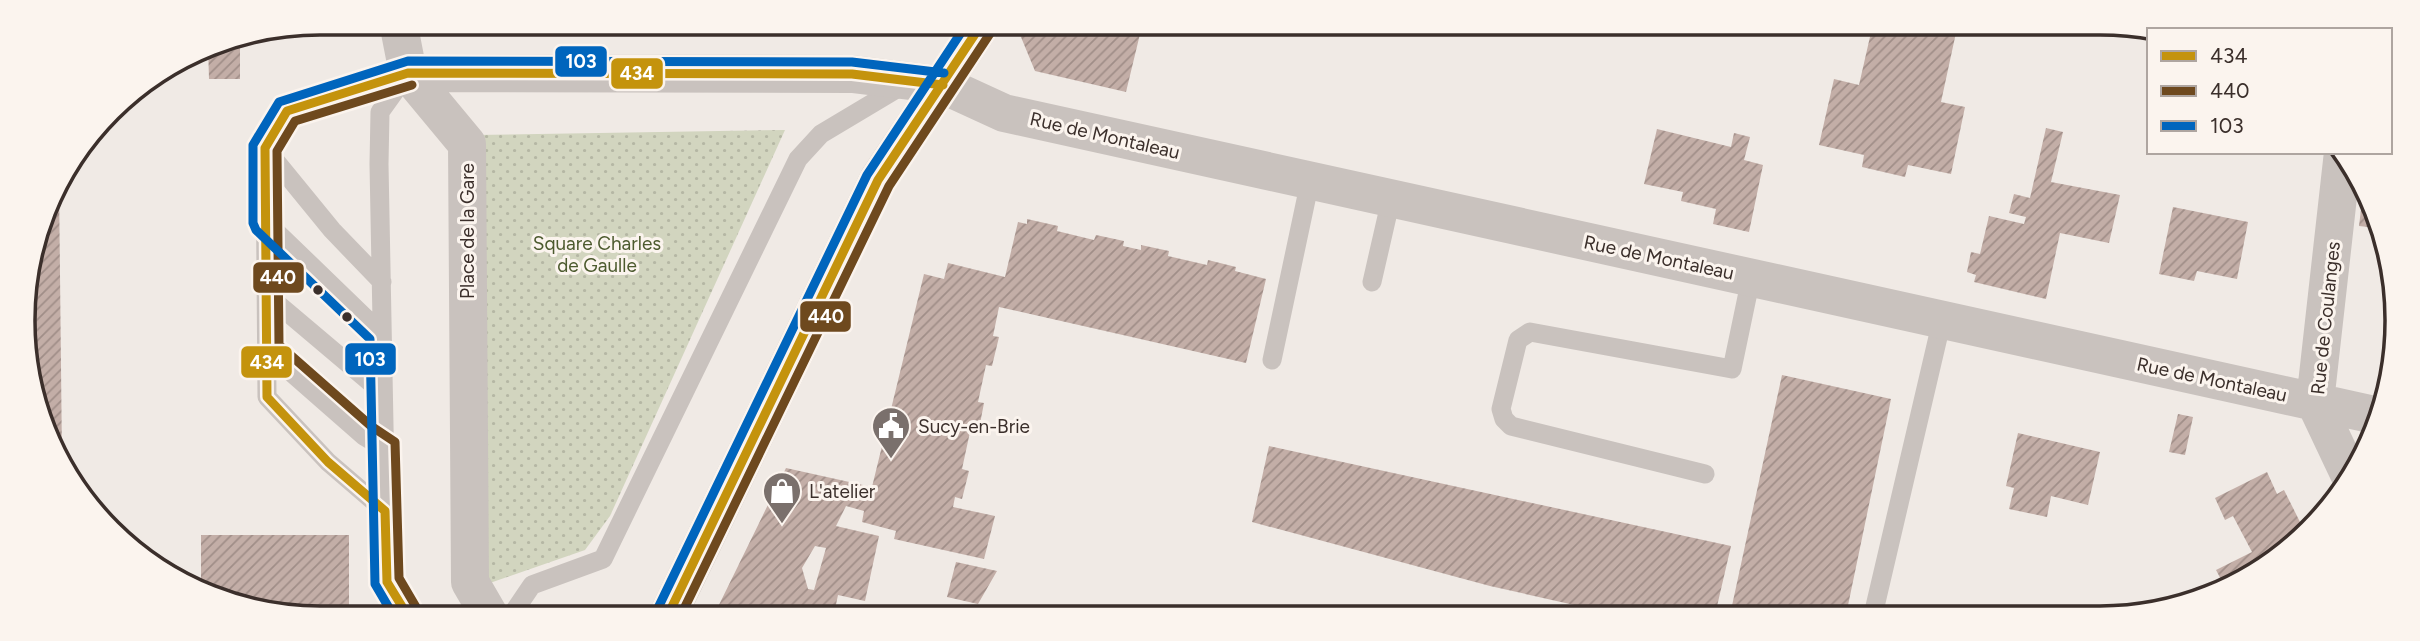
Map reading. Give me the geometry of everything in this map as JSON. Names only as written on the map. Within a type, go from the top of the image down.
[{"type":"street","points":[[401,35],[408,73],[852,74],[927,83]]},
{"type":"street","points":[[672,606],[927,83],[972,35]]},
{"type":"street","name":"Place de la Gare","points":[[408,73],[467,145],[470,582],[484,606]]},
{"type":"street","name":"Rue de Montaleau","points":[[927,83],[1004,113],[2369,414]]},
{"type":"street","name":"Rue de Coulanges","points":[[2341,169],[2315,401],[2345,465]]},
{"type":"lane","points":[[385,511],[328,463],[267,397],[265,148],[288,111],[408,73]]},
{"type":"lane","points":[[402,606],[387,582],[380,112],[408,73]]},
{"type":"lane","points":[[518,606],[531,585],[603,559],[798,159],[821,134],[927,83]]},
{"type":"lane","points":[[265,148],[332,230],[382,282]]},
{"type":"lane","points":[[1272,360],[1310,181]]},
{"type":"lane","points":[[1372,282],[1391,199]]},
{"type":"lane","points":[[265,221],[382,334]]},
{"type":"lane","points":[[1705,474],[1511,426],[1504,419],[1501,409],[1518,340],[1530,332],[1732,369],[1751,278]]},
{"type":"lane","points":[[267,295],[383,393]]},
{"type":"lane","points":[[1875,606],[1942,320]]},
{"type":"lane","points":[[267,351],[364,436],[384,449]]},
{"type":"green space","name":"Square Charles de Gaulle","points":[[785,130],[610,516],[585,550],[487,584],[474,135]]},
{"type":"building","points":[[1020,35],[1140,35],[1126,92],[1035,71]]},
{"type":"building","points":[[1870,35],[1955,35],[1941,102],[1965,107],[1951,174],[1908,165],[1905,177],[1862,167],[1864,155],[1819,145],[1834,79],[1859,85]]},
{"type":"building","points":[[240,47],[240,79],[209,79],[208,58]]},
{"type":"building","points":[[2046,128],[2063,132],[2051,182],[2120,195],[2109,243],[2060,233],[2046,299],[1974,282],[1976,275],[1967,272],[1971,252],[1980,254],[1989,216],[2024,224],[2026,217],[2009,213],[2014,194],[2030,198]]},
{"type":"building","points":[[1657,129],[1731,147],[1734,133],[1750,137],[1744,160],[1763,165],[1749,232],[1713,224],[1716,209],[1681,201],[1683,192],[1644,184]]},
{"type":"building","points":[[59,206],[62,442],[40,376],[35,320],[40,265]]},
{"type":"building","points":[[2173,207],[2248,222],[2237,279],[2197,271],[2194,281],[2159,274]]},
{"type":"building","points":[[2361,207],[2369,227],[2359,226]]},
{"type":"building","points":[[1027,219],[1058,226],[1057,231],[1094,240],[1096,235],[1124,241],[1123,246],[1141,250],[1141,245],[1169,251],[1168,256],[1207,265],[1208,260],[1266,279],[1246,363],[999,307],[993,336],[999,337],[992,366],[986,365],[978,402],[984,403],[978,434],[970,432],[962,469],[969,471],[962,499],[955,497],[953,507],[995,516],[984,559],[894,539],[896,531],[862,522],[864,511],[846,506],[836,526],[879,536],[865,601],[838,595],[836,606],[718,606],[786,468],[872,487],[924,274],[944,279],[948,263],[1005,277],[1018,222],[1027,224]],"holes":[[[815,546],[826,548],[814,590],[808,589],[802,568]]]},
{"type":"building","points":[[1782,375],[1891,399],[1848,606],[1732,606]]},
{"type":"building","points":[[2178,414],[2193,417],[2185,455],[2169,452]]},
{"type":"building","points":[[2018,433],[2100,452],[2088,505],[2051,496],[2047,517],[2009,509],[2014,488],[2006,486]]},
{"type":"building","points":[[1269,446],[1731,546],[1717,606],[1579,606],[1490,586],[1252,522]]},
{"type":"building","points":[[2267,472],[2277,494],[2284,490],[2300,523],[2258,558],[2221,579],[2216,570],[2252,552],[2233,516],[2225,520],[2215,498]]},
{"type":"building","points":[[201,535],[349,535],[349,606],[265,601],[201,580]]},
{"type":"building","points":[[956,562],[997,571],[978,604],[947,597]]},
{"type":"transit line","name":"103","points":[[659,606],[867,175],[959,35]]},
{"type":"transit line","name":"434","points":[[672,606],[878,180],[974,35]]},
{"type":"transit line","name":"440","points":[[685,606],[889,186],[989,35]]},
{"type":"transit line","name":"103","points":[[388,606],[375,584],[370,339],[256,230],[253,223],[253,145],[279,102],[408,61],[852,62],[944,73]]},
{"type":"transit line","name":"434","points":[[402,606],[387,582],[385,511],[328,462],[267,397],[265,148],[287,111],[408,73],[852,74],[943,85]]},
{"type":"transit line","name":"440","points":[[412,85],[295,121],[277,151],[279,345],[371,426],[395,442],[399,578],[415,606]]},
{"type":"place","name":"Sucy-en-Brie","points":[[891,460]]},
{"type":"place","name":"L'atelier","points":[[782,525]]}]
